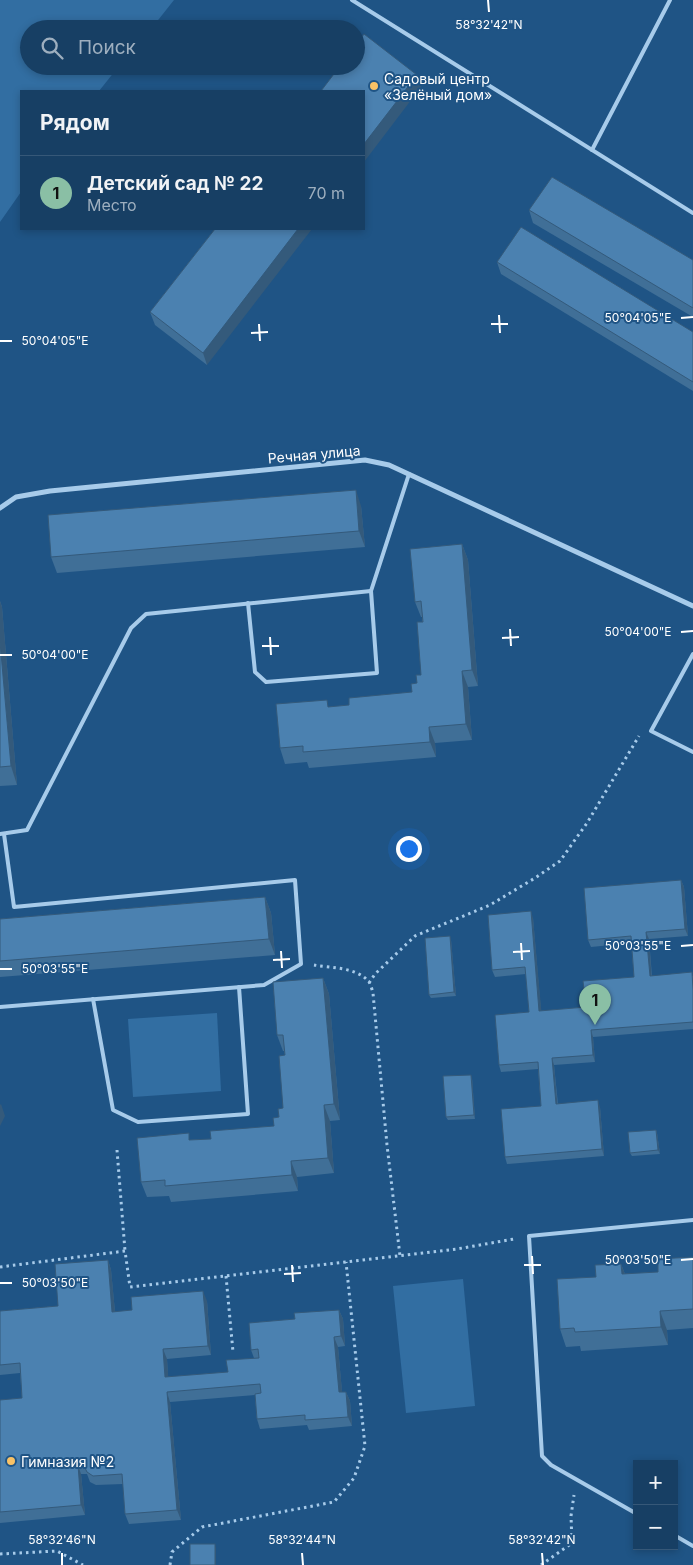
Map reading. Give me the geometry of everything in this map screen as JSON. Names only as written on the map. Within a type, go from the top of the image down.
[{"type":"street","name":"Речная улица","points":[[0,508],[16,497],[50,491],[365,460],[389,465],[693,606]]},
{"type":"lane","points":[[352,0],[693,213]]},
{"type":"lane","points":[[592,150],[670,0]]},
{"type":"lane","points":[[248,603],[255,672],[266,682],[377,673],[371,591],[409,474]]},
{"type":"lane","points":[[0,1007],[264,985],[301,964],[294,880],[14,907],[2,834],[27,830],[131,628],[146,614],[371,591]]},
{"type":"lane","points":[[693,654],[651,731],[693,752]]},
{"type":"lane","points":[[93,999],[113,1110],[138,1122],[248,1114],[239,987]]},
{"type":"lane","points":[[633,1512],[551,1465],[542,1456],[529,1236],[693,1220]]},
{"type":"lane","points":[[678,1537],[693,1546]]},
{"type":"path","points":[[370,982],[375,974],[415,936],[490,905],[560,861],[587,823],[640,734]]},
{"type":"path","points":[[301,964],[344,970],[358,974],[370,982],[373,994],[387,1145],[400,1256]]},
{"type":"path","points":[[117,1150],[125,1252],[130,1287],[457,1249],[529,1236]]},
{"type":"path","points":[[0,1267],[125,1252]]},
{"type":"path","points":[[170,1565],[172,1552],[202,1527],[334,1502],[354,1478],[365,1446],[346,1262]]},
{"type":"path","points":[[226,1276],[233,1352]]},
{"type":"path","points":[[541,1565],[572,1543],[572,1516],[576,1480]]},
{"type":"path","points":[[0,1554],[57,1551],[83,1565]]},
{"type":"shaded area","points":[[0,0],[174,0],[158,20],[20,20],[20,75],[112,75],[100,90],[20,90],[20,193],[0,222]]},
{"type":"shaded area","points":[[217,1013],[221,1091],[133,1097],[128,1019]]},
{"type":"shaded area","points":[[463,1279],[475,1406],[406,1413],[393,1286]]},
{"type":"building","points":[[365,35],[417,75],[365,143],[365,90],[322,90],[333,75],[365,75]]},
{"type":"building","points":[[552,177],[693,260],[693,308],[529,210]]},
{"type":"building","points":[[521,227],[693,332],[693,382],[497,262]]},
{"type":"building","points":[[214,230],[297,230],[203,353],[150,312]]},
{"type":"building","points":[[356,490],[359,531],[51,557],[48,515]]},
{"type":"building","points":[[462,544],[472,670],[462,671],[466,724],[429,727],[430,742],[303,752],[303,746],[280,748],[276,704],[327,700],[328,707],[349,705],[349,698],[412,692],[411,684],[417,683],[416,675],[421,675],[417,622],[423,622],[421,601],[415,602],[410,549]]},
{"type":"building","points":[[0,642],[11,766],[0,767]]},
{"type":"building","points":[[681,880],[685,929],[646,932],[650,976],[692,972],[693,1022],[591,1030],[593,1055],[552,1058],[556,1104],[598,1100],[602,1149],[505,1157],[501,1109],[541,1106],[538,1062],[499,1065],[495,1015],[529,1012],[525,967],[492,970],[488,915],[531,911],[539,1011],[586,1007],[583,981],[634,977],[631,936],[588,940],[584,888]]},
{"type":"building","points":[[265,897],[269,939],[0,961],[0,919]]},
{"type":"building","points":[[450,936],[454,992],[429,995],[425,938]]},
{"type":"building","points":[[323,978],[334,1104],[324,1105],[328,1158],[291,1161],[292,1175],[165,1186],[165,1180],[141,1182],[137,1138],[189,1133],[189,1140],[211,1139],[210,1131],[274,1126],[273,1118],[279,1117],[278,1109],[283,1108],[279,1056],[285,1055],[283,1035],[277,1035],[273,982]]},
{"type":"building","points":[[471,1075],[474,1115],[446,1117],[443,1076]]},
{"type":"building","points":[[656,1130],[658,1150],[630,1153],[628,1132]]},
{"type":"building","points":[[693,1257],[693,1309],[660,1311],[661,1327],[575,1332],[574,1328],[560,1329],[557,1279],[596,1277],[595,1265],[621,1264],[622,1274],[658,1272],[658,1259]]},
{"type":"building","points":[[108,1260],[112,1312],[132,1310],[131,1297],[203,1291],[208,1346],[163,1349],[165,1377],[228,1372],[226,1360],[259,1358],[258,1349],[251,1350],[249,1323],[295,1319],[294,1313],[339,1310],[341,1336],[334,1337],[339,1392],[346,1392],[348,1417],[305,1420],[305,1415],[257,1419],[255,1394],[261,1393],[260,1384],[167,1392],[177,1510],[125,1514],[122,1474],[93,1476],[87,1472],[83,1464],[78,1465],[81,1505],[0,1512],[0,1400],[22,1398],[20,1363],[0,1365],[0,1311],[58,1306],[55,1264]]},
{"type":"building","points":[[190,1544],[215,1544],[215,1565],[190,1565]]},
{"type":"place","name":"Садовый центр «Зелёный дом»","points":[[374,86]]},
{"type":"place","name":"Детский сад № 22","points":[[595,1025]]},
{"type":"place","name":"Гимназия №2","points":[[11,1461]]}]
